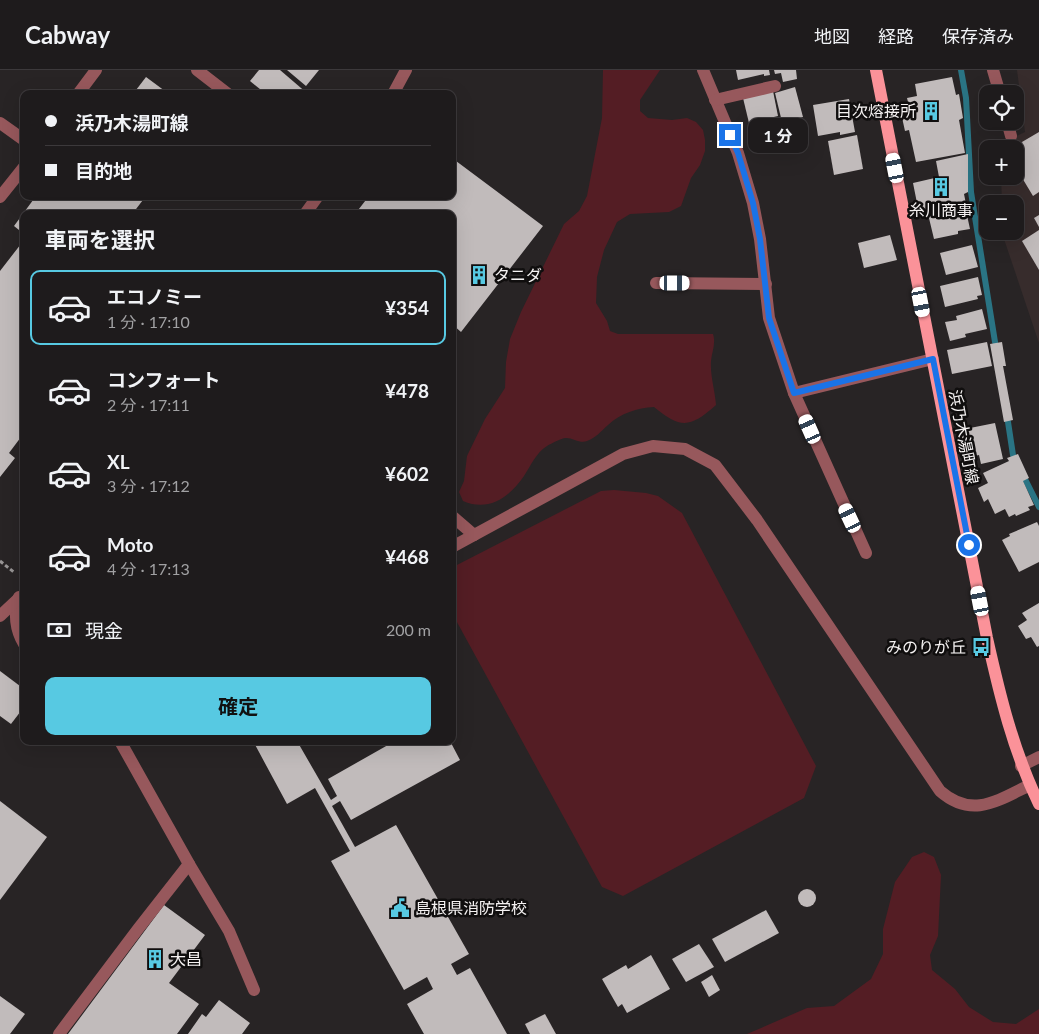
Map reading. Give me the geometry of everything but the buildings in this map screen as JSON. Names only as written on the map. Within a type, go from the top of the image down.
[{"type":"main road","name":"浜乃木湯町線","points":[[876,70],[987,638],[1004,713],[1021,766],[1039,804]]},
{"type":"street","points":[[81,90],[96,70]]},
{"type":"street","points":[[197,70],[223,90]]},
{"type":"street","points":[[395,90],[406,70]]},
{"type":"street","points":[[703,70],[738,153],[753,203],[760,239],[769,318],[794,393],[866,553]]},
{"type":"street","points":[[993,70],[997,85]]},
{"type":"street","points":[[715,100],[775,86]]},
{"type":"street","points":[[0,123],[20,137]]},
{"type":"street","points":[[1009,130],[1011,136]]},
{"type":"street","points":[[0,197],[20,172]]},
{"type":"street","points":[[656,283],[766,284]]},
{"type":"street","points":[[794,393],[933,359]]},
{"type":"street","points":[[456,545],[623,454],[654,446],[685,449],[715,465],[757,520],[940,791],[958,803],[974,806],[991,803],[1030,785]]},
{"type":"street","points":[[456,519],[474,535]]},
{"type":"street","points":[[0,616],[20,596]]},
{"type":"street","points":[[20,599],[16,609],[16,621],[20,637]]},
{"type":"street","points":[[122,745],[179,848],[229,931],[254,990]]},
{"type":"street","points":[[1021,766],[1039,757]]},
{"type":"street","points":[[59,1034],[189,864]]},
{"type":"path","points":[[0,562],[15,573]]},
{"type":"shaded area","points":[[603,70],[660,70],[640,100],[640,111],[648,118],[672,120],[687,118],[696,122],[703,130],[705,151],[700,165],[691,178],[681,206],[669,212],[630,214],[617,222],[604,250],[597,277],[596,303],[607,321],[610,331],[618,334],[713,334],[714,344],[711,367],[716,405],[699,418],[685,423],[671,419],[654,407],[641,409],[618,417],[596,436],[587,441],[582,442],[568,438],[558,440],[540,452],[512,491],[489,504],[472,504],[463,501],[459,492],[464,481],[467,456],[485,419],[505,388],[506,362],[510,339],[521,312],[564,224],[579,211],[587,196],[602,118]]},
{"type":"shaded area","points":[[1017,70],[1039,70],[1039,343],[1004,240],[1024,240],[1024,195],[1002,195],[1001,185],[1024,185],[1024,140],[1008,140],[1025,132],[1024,85],[1019,85]]},
{"type":"shaded area","points":[[614,490],[658,496],[682,513],[816,766],[804,798],[623,896],[602,887],[456,620],[456,565],[601,491]]},
{"type":"shaded area","points":[[924,852],[934,857],[941,875],[938,936],[930,955],[932,970],[955,989],[969,1007],[993,1022],[1016,1024],[1039,1009],[1039,1034],[747,1034],[807,1008],[834,1006],[871,979],[883,954],[883,929],[895,882],[912,857]]},
{"type":"waterway","points":[[961,70],[966,98],[971,192],[995,342]]},
{"type":"waterway","points":[[1008,422],[1013,455]]},
{"type":"waterway","points":[[1026,481],[1039,507]]},
{"type":"place","name":"目次熔接所","points":[[931,111]]},
{"type":"place","name":"糸川商事","points":[[941,187]]},
{"type":"place","name":"タニダ","points":[[479,275]]},
{"type":"place","name":"みのりが丘","points":[[981,647]]},
{"type":"place","name":"島根県消防学校","points":[[400,908]]},
{"type":"place","name":"大昌","points":[[155,959]]},
{"type":"route","points":[[730,135],[738,153],[753,203],[760,239],[769,318],[794,393],[933,359],[969,545]]}]
